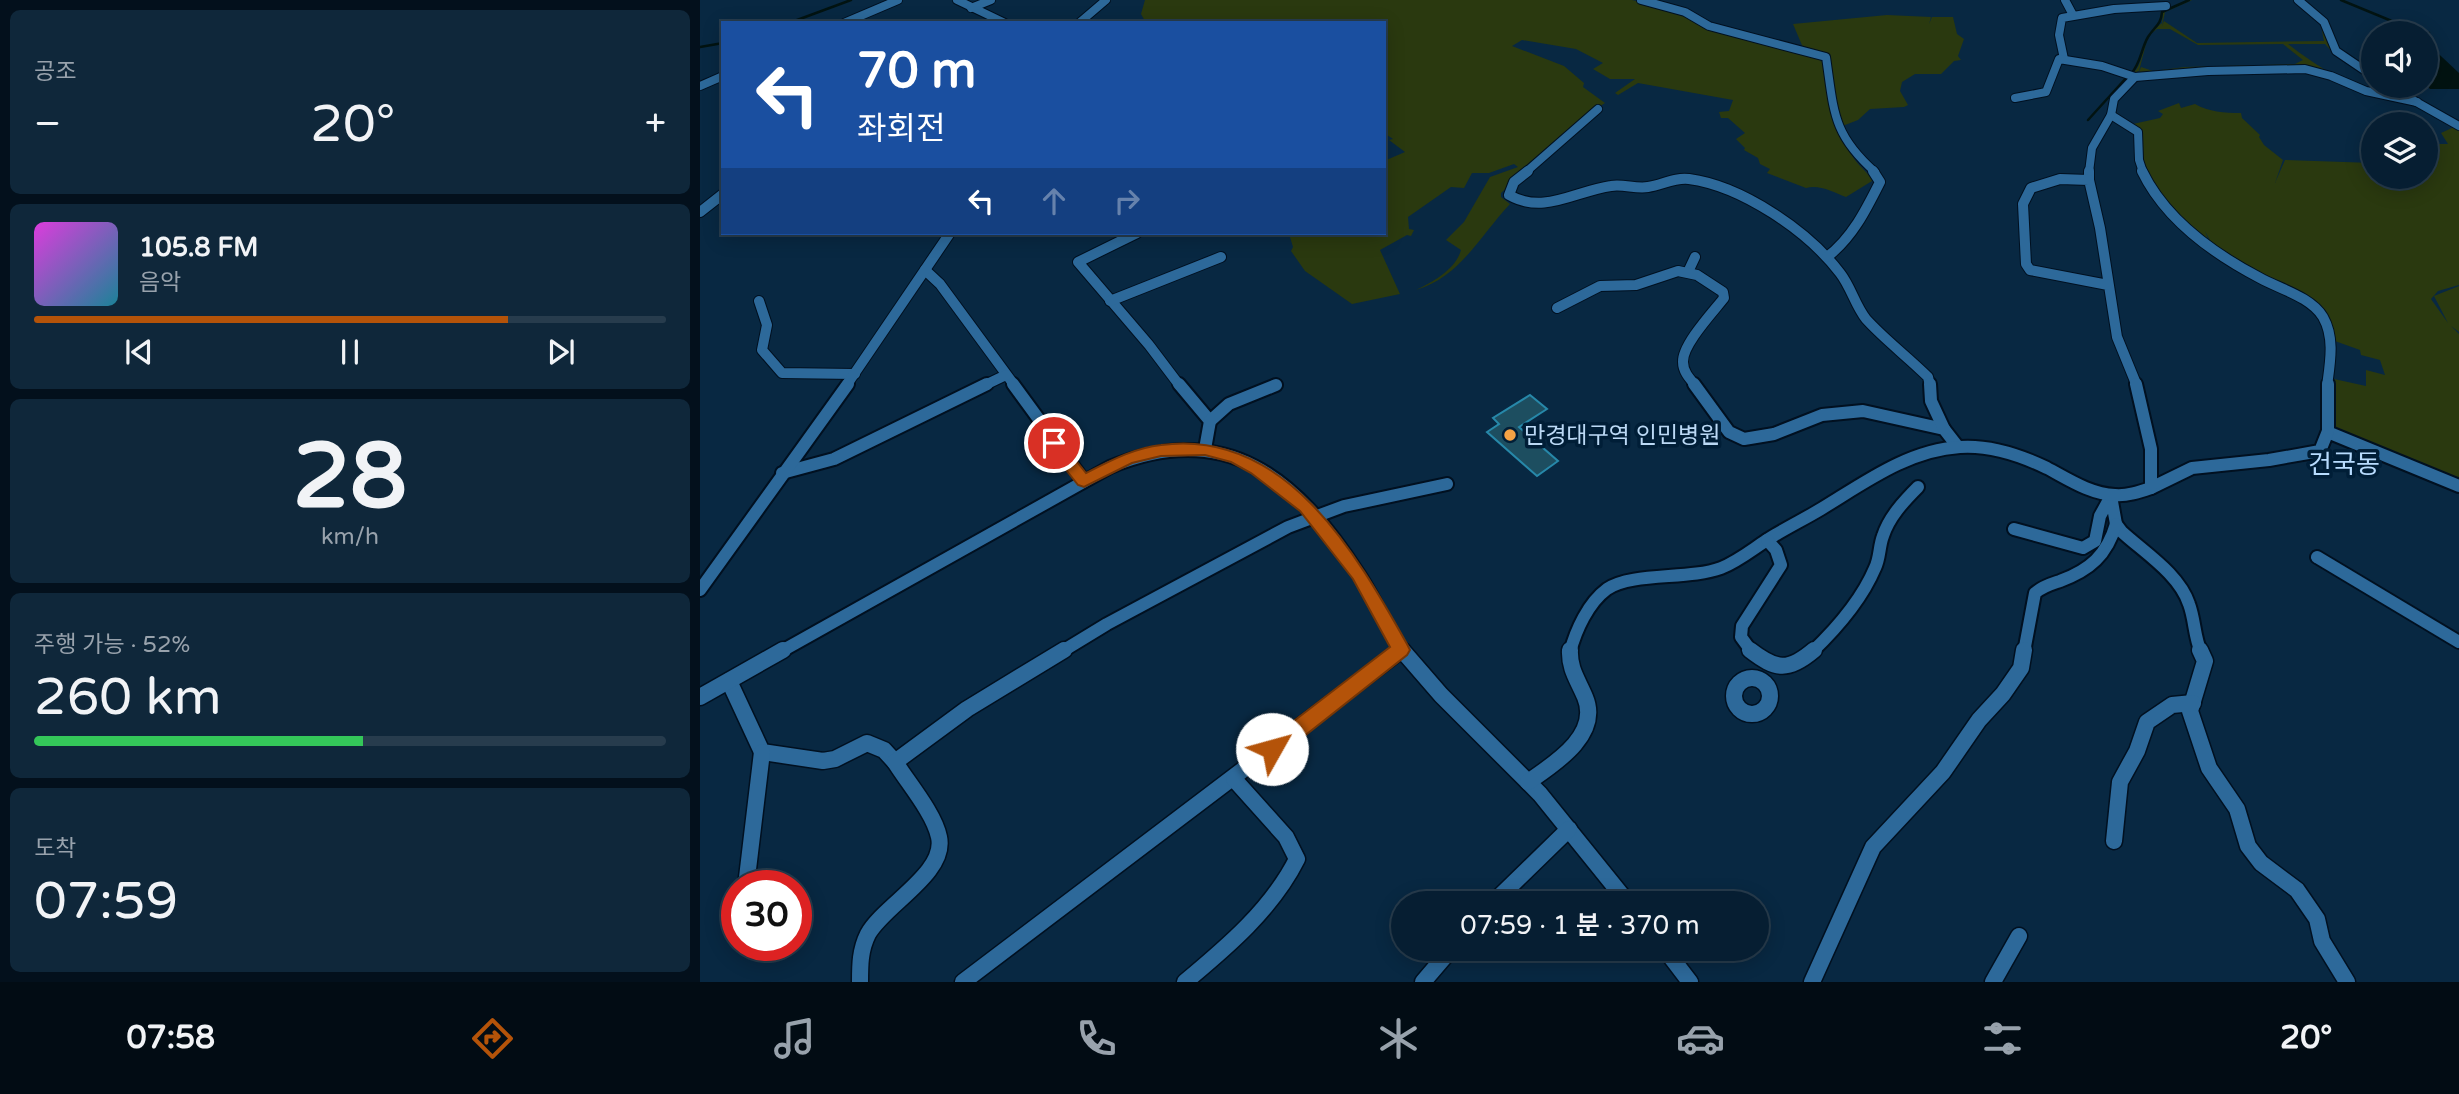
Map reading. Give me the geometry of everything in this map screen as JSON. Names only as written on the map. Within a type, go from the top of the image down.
[{"type":"street","points":[[849,21],[898,0]]},
{"type":"street","points":[[957,0],[1000,21]]},
{"type":"street","points":[[971,8],[991,0]]},
{"type":"street","points":[[1641,0],[1685,12],[1709,26],[1826,57],[1835,121],[1858,157],[1878,175],[1880,182],[1863,214],[1842,243],[1827,257]]},
{"type":"street","points":[[2065,0],[2073,15]]},
{"type":"street","points":[[2298,0],[2324,22],[2336,51],[2361,68]]},
{"type":"street","points":[[1081,21],[1104,2]]},
{"type":"street","points":[[2064,59],[2059,20],[2138,3],[2166,6]]},
{"type":"street","points":[[2015,98],[2046,92],[2059,59],[2064,59],[2102,66],[2135,77],[2208,71],[2305,69],[2331,76],[2366,91],[2417,102]]},
{"type":"street","points":[[700,86],[721,77]]},
{"type":"street","points":[[2135,77],[2114,99],[2111,115],[2092,148],[2089,180],[2100,229],[2120,352],[2132,374],[2141,408],[2151,459],[2151,488]]},
{"type":"street","points":[[2410,98],[2459,126]]},
{"type":"street","points":[[1598,109],[1514,183],[1509,195],[1515,200],[1538,204],[1583,195],[1609,186],[1644,187],[1677,179],[1694,179],[1776,214],[1804,234],[1827,257],[1842,275],[1864,316],[1928,376],[1932,385],[1932,403],[1941,417],[1944,429],[1958,447]]},
{"type":"street","points":[[1528,782],[1576,743],[1587,720],[1587,706],[1571,674],[1569,645],[1577,628],[1599,597],[1611,587],[1623,582],[1700,575],[1731,564],[1767,540],[1898,465],[1937,449],[1980,447],[2013,454],[2081,487],[2111,496],[2132,495],[2192,468],[2320,451],[2330,433],[2326,404],[2330,380],[2330,337],[2323,312],[2236,266],[2200,241],[2179,220],[2145,176],[2139,163],[2136,129],[2111,115]]},
{"type":"street","points":[[2089,180],[2053,179],[2027,191],[2023,197],[2026,264],[2030,270],[2041,274],[2108,285]]},
{"type":"street","points":[[700,212],[721,196]]},
{"type":"street","points":[[700,590],[855,374],[949,235]]},
{"type":"street","points":[[1115,237],[1078,262],[1149,345],[1198,410],[1210,421]]},
{"type":"street","points":[[1110,301],[1221,257]]},
{"type":"street","points":[[1688,272],[1695,257]]},
{"type":"street","points":[[925,270],[940,284],[1084,481]]},
{"type":"street","points":[[1557,308],[1600,286],[1636,285],[1671,272],[1688,272],[1723,292],[1724,298],[1719,307],[1690,342],[1682,359],[1684,370],[1729,432],[1744,439],[1774,434],[1822,415],[1854,411],[1944,429]]},
{"type":"street","points":[[759,301],[767,325],[762,350],[782,373],[855,374]]},
{"type":"street","points":[[782,473],[834,459],[1006,375]]},
{"type":"street","points":[[1205,449],[1210,421],[1229,404],[1276,385]]},
{"type":"street","points":[[2330,433],[2459,486]]},
{"type":"street","points":[[700,697],[1084,481],[1128,459],[1161,450],[1205,449],[1222,452],[1257,469],[1294,496],[1314,515],[1359,574],[1401,650],[1528,782],[1618,891]]},
{"type":"street","points":[[895,762],[967,709],[1107,624],[1314,515],[1447,484]]},
{"type":"street","points":[[1767,540],[1776,550],[1781,565],[1772,583],[1743,617],[1741,636],[1747,647],[1766,662],[1776,666],[1794,664],[1814,649],[1840,621],[1877,568],[1880,543],[1885,530],[1905,500],[1918,487]]},
{"type":"street","points":[[1812,982],[1873,846],[1943,772],[1979,720],[2003,694],[2021,668],[2035,593],[2042,586],[2098,563],[2112,541],[2116,524],[2111,496]]},
{"type":"street","points":[[2014,528],[2083,548],[2095,541],[2100,516],[2111,496]]},
{"type":"street","points":[[2116,524],[2131,542],[2179,583],[2190,604],[2195,639],[2205,660],[2190,711],[2209,768],[2237,809],[2248,846],[2261,863],[2297,890],[2317,919],[2322,940],[2347,982]]},
{"type":"street","points":[[2317,557],[2459,642]]},
{"type":"street","points":[[963,982],[1401,650]]},
{"type":"street","points":[[1757,680],[1766,662]]},
{"type":"street","points":[[729,681],[762,752],[748,870]]},
{"type":"street","points":[[2114,841],[2120,782],[2137,751],[2147,722],[2172,705],[2193,703]]},
{"type":"street","points":[[762,752],[825,761],[836,759],[862,743],[870,742],[883,746],[941,838],[938,854],[925,875],[875,922],[865,938],[857,963],[860,982]]},
{"type":"street","points":[[1185,982],[1217,955],[1261,910],[1292,874],[1297,859],[1286,837],[1234,779]]},
{"type":"street","points":[[1505,891],[1569,829]]},
{"type":"street","points":[[1993,982],[2019,936]]},
{"type":"street","points":[[1423,982],[1441,961]]},
{"type":"street","points":[[1674,961],[1690,982]]},
{"type":"green space","points":[[1145,0],[1632,0],[1679,11],[1702,26],[1824,59],[1820,61],[1826,62],[1829,101],[1836,126],[1855,160],[1872,181],[1846,197],[1821,188],[1806,188],[1767,173],[1770,169],[1744,150],[1736,139],[1745,133],[1728,118],[1721,118],[1719,112],[1729,111],[1733,100],[1638,83],[1618,95],[1615,93],[1635,79],[1610,79],[1593,69],[1603,63],[1576,49],[1522,40],[1512,46],[1564,66],[1584,83],[1583,87],[1605,103],[1588,114],[1501,193],[1501,197],[1510,204],[1468,254],[1445,276],[1416,290],[1436,279],[1454,263],[1461,250],[1446,240],[1464,222],[1490,177],[1518,167],[1514,164],[1489,173],[1472,173],[1464,188],[1451,187],[1408,217],[1409,229],[1414,230],[1411,236],[1407,235],[1380,250],[1400,294],[1352,304],[1305,271],[1291,251],[1293,247],[1290,237],[1386,235],[1386,160],[1405,152],[1389,140],[1393,139],[1386,134],[1386,21],[1145,21],[1141,14]]},
{"type":"green space","points":[[2192,0],[2165,12],[2162,26],[2164,21],[2197,43],[2324,41],[2321,25],[2293,0],[2296,0],[2322,22],[2333,50],[2361,72],[2335,55],[2325,44],[2288,44],[2336,76],[2299,66],[2138,75],[2141,67],[2153,71],[2185,67],[2295,64],[2303,60],[2283,44],[2198,45],[2170,29],[2157,29],[2151,33],[2162,23],[2163,12]]},
{"type":"green space","points":[[1887,15],[1931,17],[1929,24],[1932,17],[1953,17],[1957,34],[1964,39],[1958,56],[1961,60],[1954,61],[1941,74],[1915,74],[1902,82],[1900,91],[1908,105],[1870,109],[1858,120],[1840,127],[1829,62],[1804,50],[1793,24]]},
{"type":"green space","points":[[2147,40],[2139,71],[2132,74],[2140,63]]},
{"type":"green space","points":[[2179,103],[2181,108],[2195,104],[2217,112],[2241,113],[2242,118],[2260,135],[2264,145],[2283,160],[2275,183],[2285,160],[2361,163],[2361,189],[2438,189],[2438,144],[2448,144],[2441,133],[2454,127],[2459,129],[2459,285],[2438,291],[2431,299],[2448,323],[2434,296],[2459,286],[2459,332],[2451,326],[2459,334],[2459,481],[2422,469],[2332,431],[2329,404],[2334,379],[2366,386],[2366,370],[2385,375],[2380,360],[2361,355],[2360,350],[2332,340],[2325,314],[2318,307],[2215,250],[2205,231],[2212,249],[2179,218],[2146,176],[2140,151],[2141,133],[2133,124],[2160,118],[2163,114],[2158,111]]},
{"type":"shaded area","points":[[2438,53],[2459,73],[2459,89],[2438,89]]},
{"type":"building","name":"만경대구역 인민병원","points":[[1530,395],[1547,409],[1519,427],[1558,461],[1537,476],[1487,432],[1499,424],[1493,418]]},
{"type":"waterway","points":[[794,21],[851,0]]},
{"type":"waterway","points":[[2131,74],[2148,37],[2159,23],[2162,12],[2189,0]]},
{"type":"waterway","points":[[2341,0],[2392,21]]},
{"type":"waterway","points":[[700,47],[721,43]]},
{"type":"waterway","points":[[2088,120],[2127,77]]},
{"type":"place","name":"만경대구역 인민병원","points":[[1510,435]]},
{"type":"district","name":"건국동","points":[[2344,464]]},
{"type":"route","points":[[1054,443],[1084,481],[1128,459],[1161,450],[1205,449],[1236,457],[1257,469],[1306,507],[1359,574],[1401,650],[1272,749]]}]
